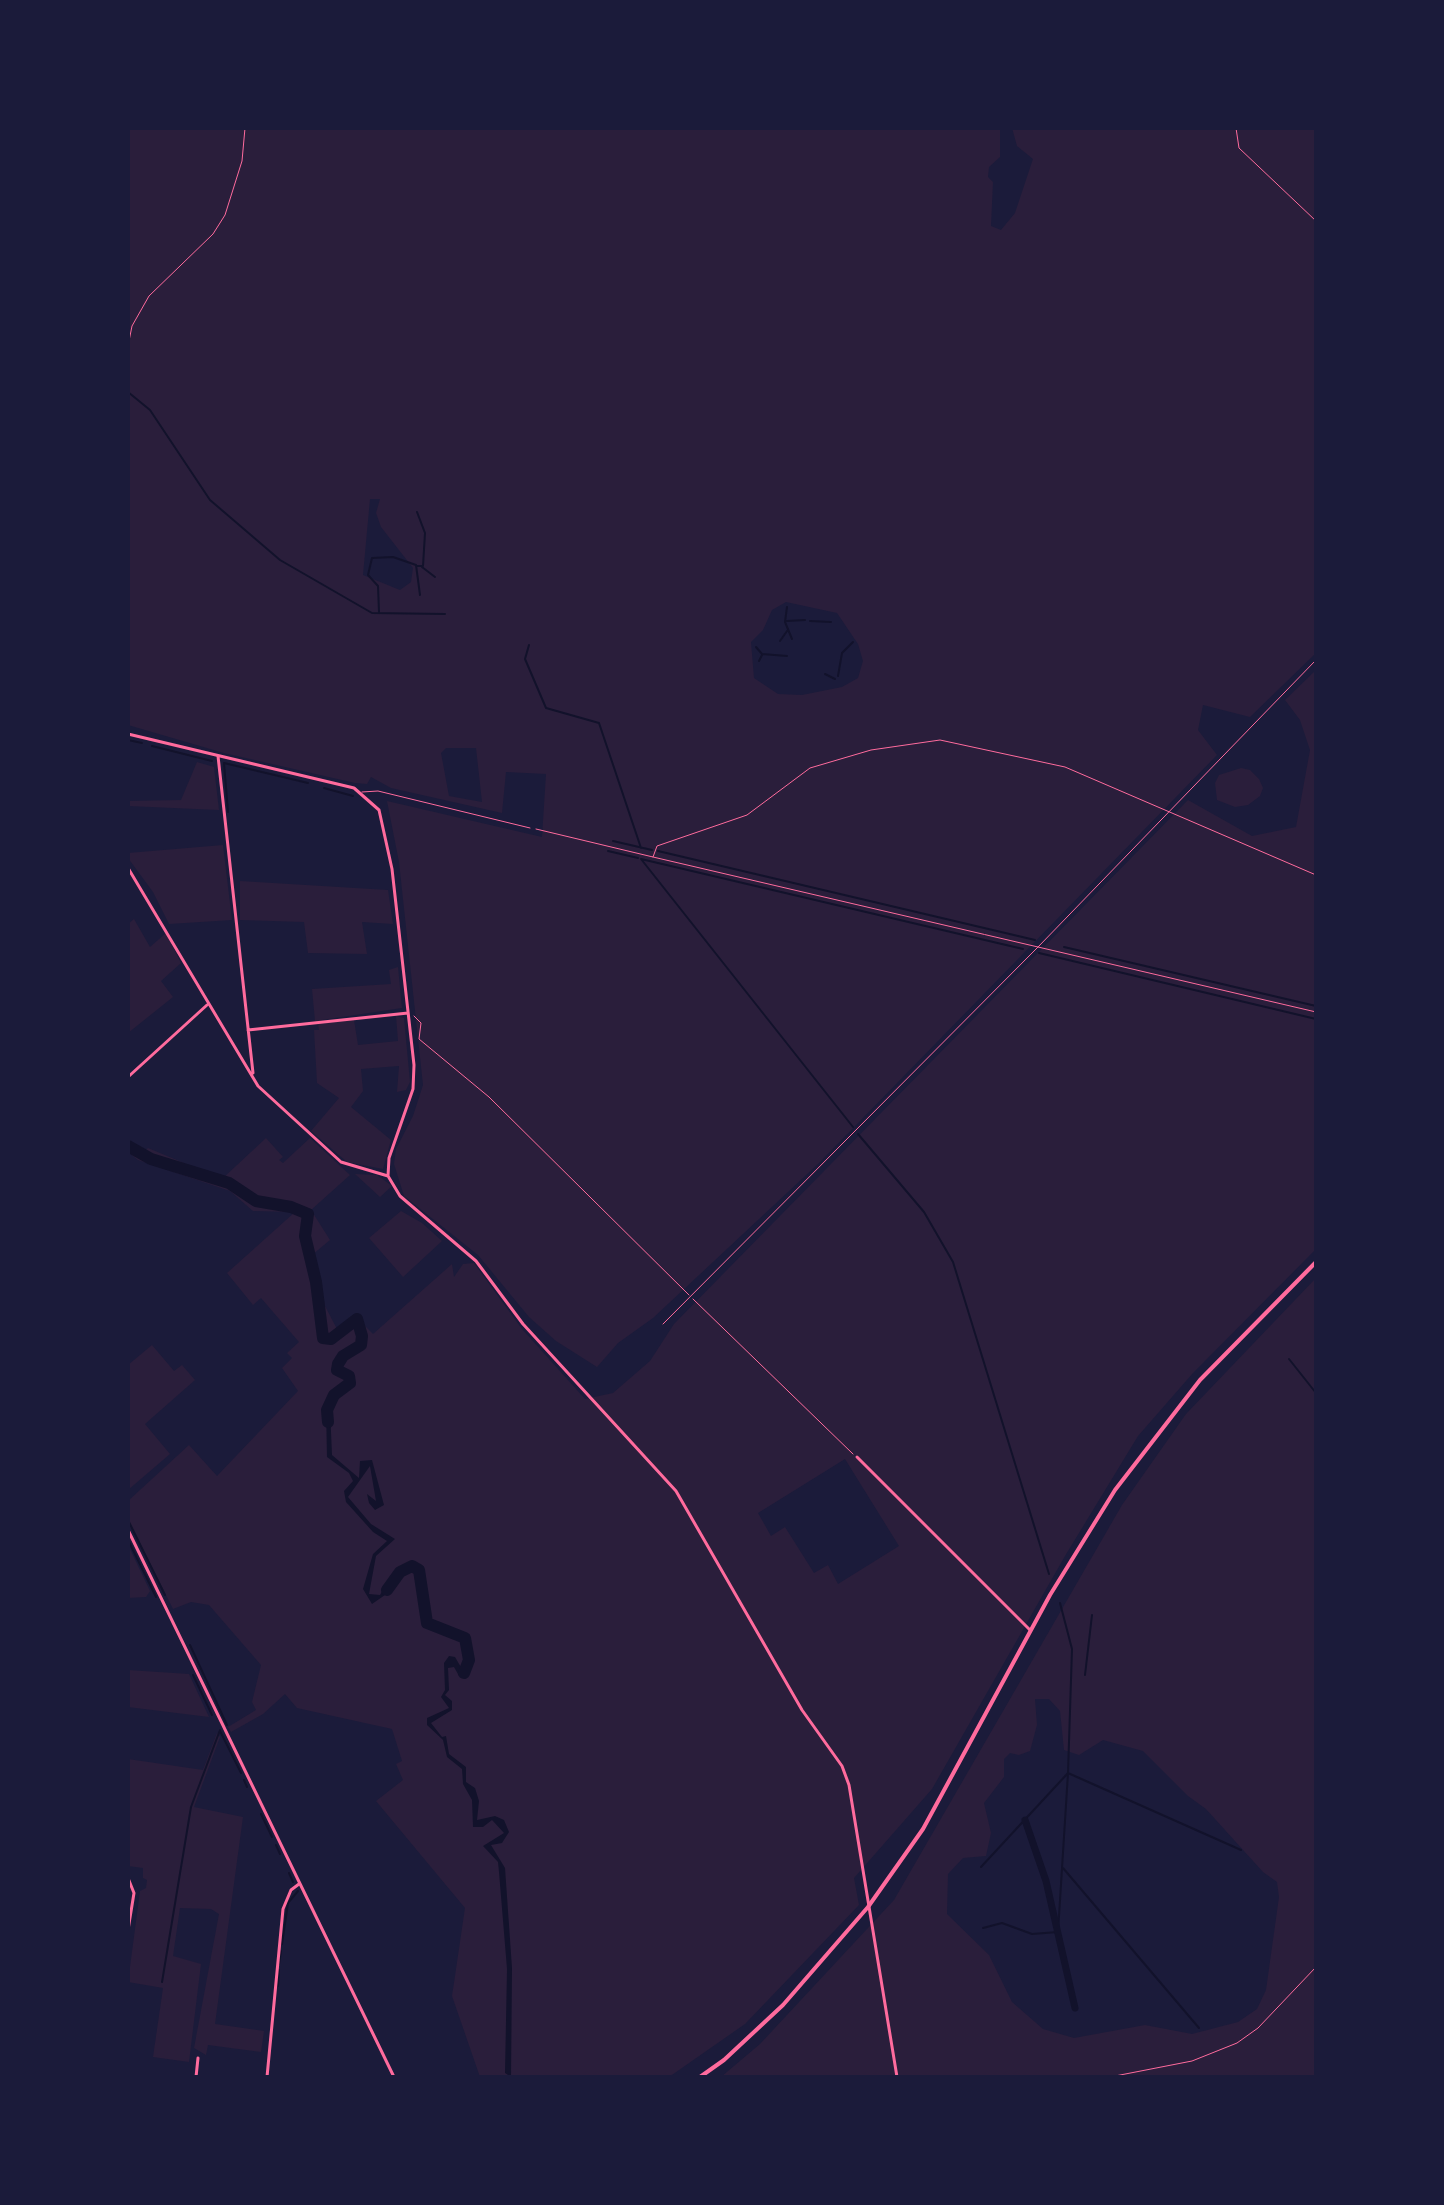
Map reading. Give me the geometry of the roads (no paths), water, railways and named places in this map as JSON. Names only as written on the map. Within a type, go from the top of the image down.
[{"type":"main road","points":[[700,2077],[724,2060],[783,2005],[868,1907],[923,1829],[1098,1517],[1151,1441],[1200,1380],[1316,1262]]},
{"type":"street","points":[[128,734],[362,792],[379,810],[387,837],[408,1013],[413,1089],[389,1158],[388,1176],[400,1196],[476,1261],[523,1324],[661,1472],[685,1505],[802,1710],[845,1772],[897,2077]]},
{"type":"street","points":[[218,756],[254,1077]]},
{"type":"street","points":[[128,868],[155,908],[207,1005],[258,1086],[351,1167],[388,1176]]},
{"type":"street","points":[[128,1077],[207,1005]]},
{"type":"street","points":[[248,1030],[408,1013]]},
{"type":"street","points":[[857,1457],[1031,1632]]},
{"type":"street","points":[[128,1530],[394,2077]]},
{"type":"street","points":[[128,1930],[134,1893],[130,1880]]},
{"type":"street","points":[[267,2077],[283,1909],[291,1890],[299,1884]]},
{"type":"street","points":[[196,2077],[198,2058]]},
{"type":"lane","points":[[362,792],[378,791],[530,828]]},
{"type":"waterway","points":[[128,392],[150,410],[210,500],[280,560],[372,613],[445,614]]},
{"type":"waterway","points":[[417,512],[425,533],[423,566],[417,566]]},
{"type":"waterway","points":[[379,612],[378,586],[368,575],[372,558],[393,557],[416,565],[420,595]]},
{"type":"waterway","points":[[422,567],[435,577]]},
{"type":"waterway","points":[[787,607],[785,622],[792,639]]},
{"type":"waterway","points":[[787,621],[805,620]]},
{"type":"waterway","points":[[810,621],[831,622]]},
{"type":"waterway","points":[[780,641],[787,631]]},
{"type":"waterway","points":[[838,676],[842,653],[853,642]]},
{"type":"waterway","points":[[529,645],[525,659],[546,708],[599,723],[641,848]]},
{"type":"waterway","points":[[756,647],[762,654],[787,656]]},
{"type":"waterway","points":[[759,661],[762,655]]},
{"type":"waterway","points":[[825,674],[835,679]]},
{"type":"waterway","points":[[128,740],[142,743]]},
{"type":"waterway","points":[[152,746],[212,761]]},
{"type":"waterway","points":[[228,812],[224,763],[308,783]]},
{"type":"waterway","points":[[324,788],[353,796]]},
{"type":"waterway","points":[[613,841],[652,850]]},
{"type":"waterway","points":[[608,851],[638,858]]},
{"type":"waterway","points":[[658,851],[1035,940]]},
{"type":"waterway","points":[[853,1127],[641,859],[1023,949]]},
{"type":"waterway","points":[[1064,947],[1316,1006]]},
{"type":"waterway","points":[[1039,953],[1316,1019]]},
{"type":"waterway","points":[[858,1134],[924,1212],[953,1262],[1049,1574]]},
{"type":"waterway","points":[[128,1146],[151,1159],[229,1183],[256,1201],[291,1207],[308,1214],[305,1236],[316,1282],[323,1338],[331,1339],[357,1319],[362,1336],[361,1345],[343,1356],[338,1364],[337,1370],[349,1376],[350,1383],[334,1395],[327,1410],[328,1422]]},
{"type":"waterway","points":[[1289,1359],[1316,1393]]},
{"type":"waterway","points":[[128,1520],[165,1595]]},
{"type":"waterway","points":[[128,1540],[156,1597]]},
{"type":"waterway","points":[[387,1590],[400,1572],[412,1566],[419,1570],[427,1623],[465,1638],[469,1660],[464,1673]]},
{"type":"waterway","points":[[981,1867],[1068,1773],[1072,1649],[1060,1603]]},
{"type":"waterway","points":[[1085,1675],[1092,1615]]},
{"type":"waterway","points":[[190,1645],[227,1725]]},
{"type":"waterway","points":[[193,1675],[212,1715]]},
{"type":"waterway","points":[[162,1982],[191,1807],[220,1730]]},
{"type":"waterway","points":[[220,1731],[241,1773]]},
{"type":"waterway","points":[[983,1928],[1002,1923],[1032,1934],[1058,1932],[1068,1773],[1241,1850]]},
{"type":"waterway","points":[[244,1780],[247,1787]]},
{"type":"waterway","points":[[261,1814],[272,1837]]},
{"type":"waterway","points":[[1025,1820],[1046,1881],[1075,2008]]},
{"type":"waterway","points":[[276,1845],[280,1854]]},
{"type":"waterway","points":[[1063,1868],[1199,2028]]},
{"type":"waterway","points":[[289,1873],[293,1882]]},
{"type":"waterway","points":[[282,1944],[288,1903],[298,1891]]},
{"type":"waterway","points":[[279,1964],[281,1951]]},
{"type":"waterway","points":[[278,1986],[279,1970]]}]
